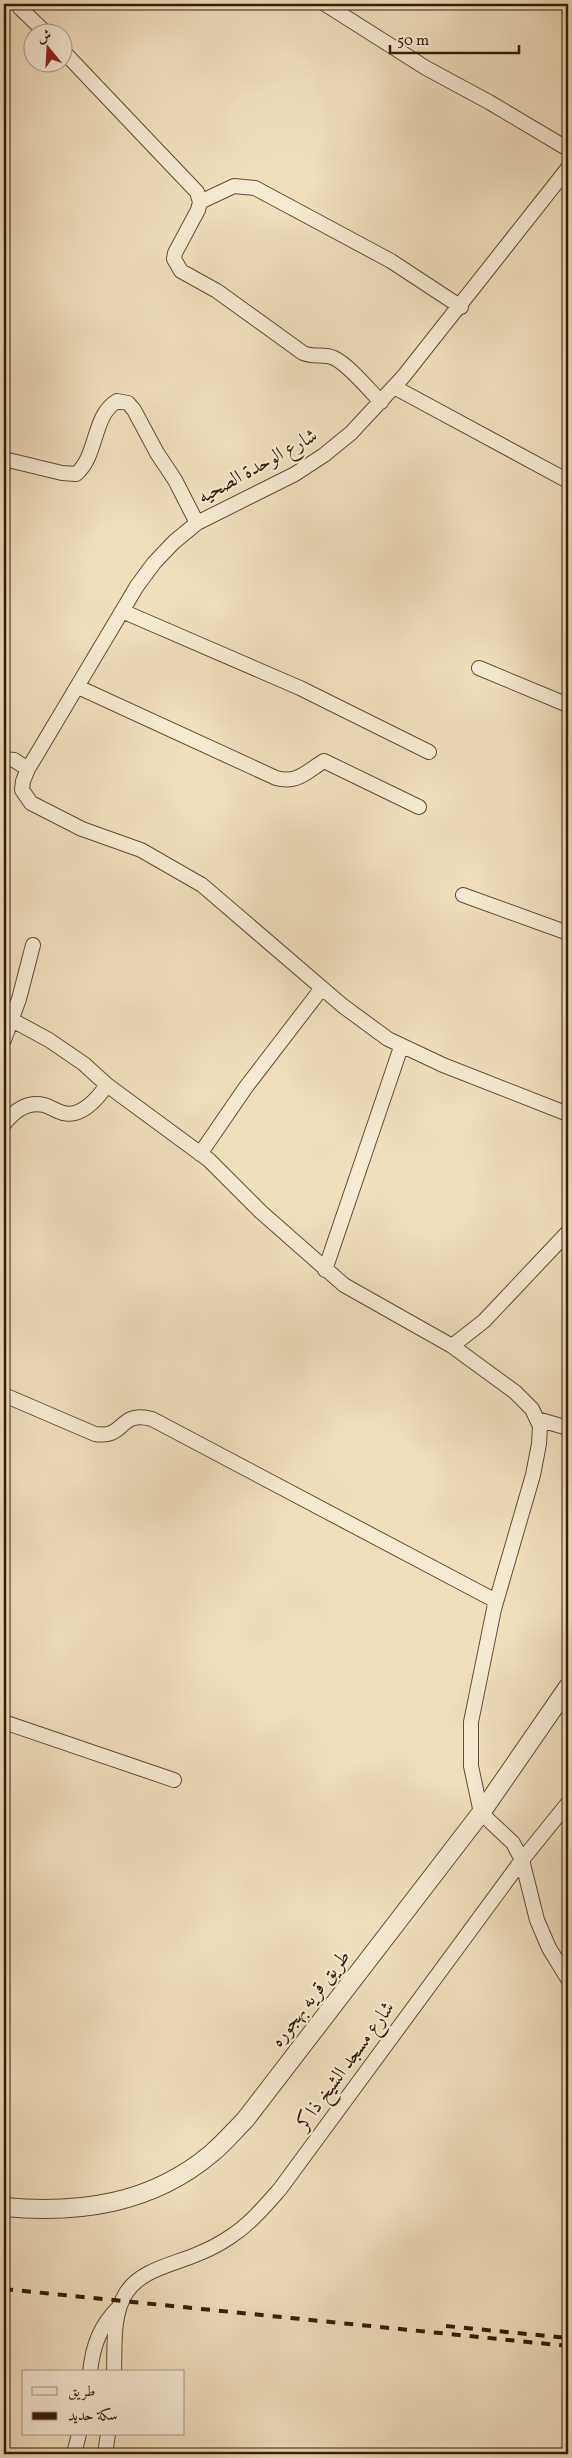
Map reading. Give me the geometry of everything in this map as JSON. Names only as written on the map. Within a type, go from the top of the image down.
[{"type":"street","points":[[325,4],[426,68],[489,102],[568,149]]},
{"type":"street","points":[[20,8],[35,22]]},
{"type":"street","points":[[72,60],[197,192],[200,202],[198,210],[175,253],[174,259],[182,270],[217,291],[303,353],[316,357],[325,355],[340,362],[381,402]]},
{"type":"street","name":"شارع الوحدة الصحيه","points":[[28,769],[122,611],[154,563],[174,542],[197,523],[295,474],[324,455],[351,433],[381,402],[461,307],[523,223],[568,168]]},
{"type":"street","points":[[200,202],[234,186],[255,188],[391,260],[461,307]]},
{"type":"street","points":[[394,387],[568,481]]},
{"type":"street","points":[[4,459],[62,473],[76,474],[84,467],[98,430],[111,404],[117,401],[128,403],[175,480],[197,523]]},
{"type":"street","points":[[122,611],[300,688],[428,752]]},
{"type":"street","points":[[479,668],[568,705]]},
{"type":"street","points":[[78,687],[276,778],[287,781],[300,779],[324,761],[420,807]]},
{"type":"street","points":[[4,759],[14,760],[28,769],[22,780],[22,790],[31,803],[82,829],[141,850],[202,885],[322,988],[388,1039],[401,1047],[537,1104],[568,1114]]},
{"type":"street","points":[[463,895],[568,933]]},
{"type":"street","points":[[4,1040],[12,1020],[33,945]]},
{"type":"street","points":[[200,1154],[246,1088],[322,988]]},
{"type":"street","points":[[12,1020],[49,1040],[84,1064],[107,1085],[200,1154],[325,1270],[344,1285],[452,1346],[515,1392],[532,1409],[540,1426],[539,1444],[533,1475],[496,1600],[471,1722],[471,1766],[484,1816],[513,1843],[522,1860],[537,1920],[549,1948],[568,1979]]},
{"type":"street","points":[[325,1270],[401,1047]]},
{"type":"street","points":[[4,1124],[18,1108],[28,1106],[42,1105],[64,1113],[81,1110],[100,1095],[107,1085]]},
{"type":"street","points":[[452,1346],[484,1321],[568,1232]]},
{"type":"street","points":[[4,1395],[95,1434],[106,1436],[113,1433],[130,1417],[139,1415],[152,1419],[496,1600]]},
{"type":"street","points":[[537,1419],[568,1428]]},
{"type":"street","name":"طريق قريه بهجوره","points":[[4,2207],[39,2210],[85,2208],[131,2198],[174,2179],[212,2153],[245,2120],[484,1816],[568,1687]]},
{"type":"street","points":[[4,1722],[174,1780]]},
{"type":"street","name":"شارع مسجد الشيخ ذاكر","points":[[90,2370],[94,2344],[100,2330],[119,2307],[127,2291],[137,2281],[156,2270],[209,2249],[231,2236],[258,2215],[280,2189],[522,1860],[568,1803]]},
{"type":"street","points":[[114,2370],[119,2307]]},
{"type":"street","points":[[74,2454],[78,2436]]},
{"type":"street","points":[[105,2454],[108,2436]]},
{"type":"railway","points":[[4,2289],[568,2346]]},
{"type":"railway","points":[[446,2326],[568,2338]]}]
